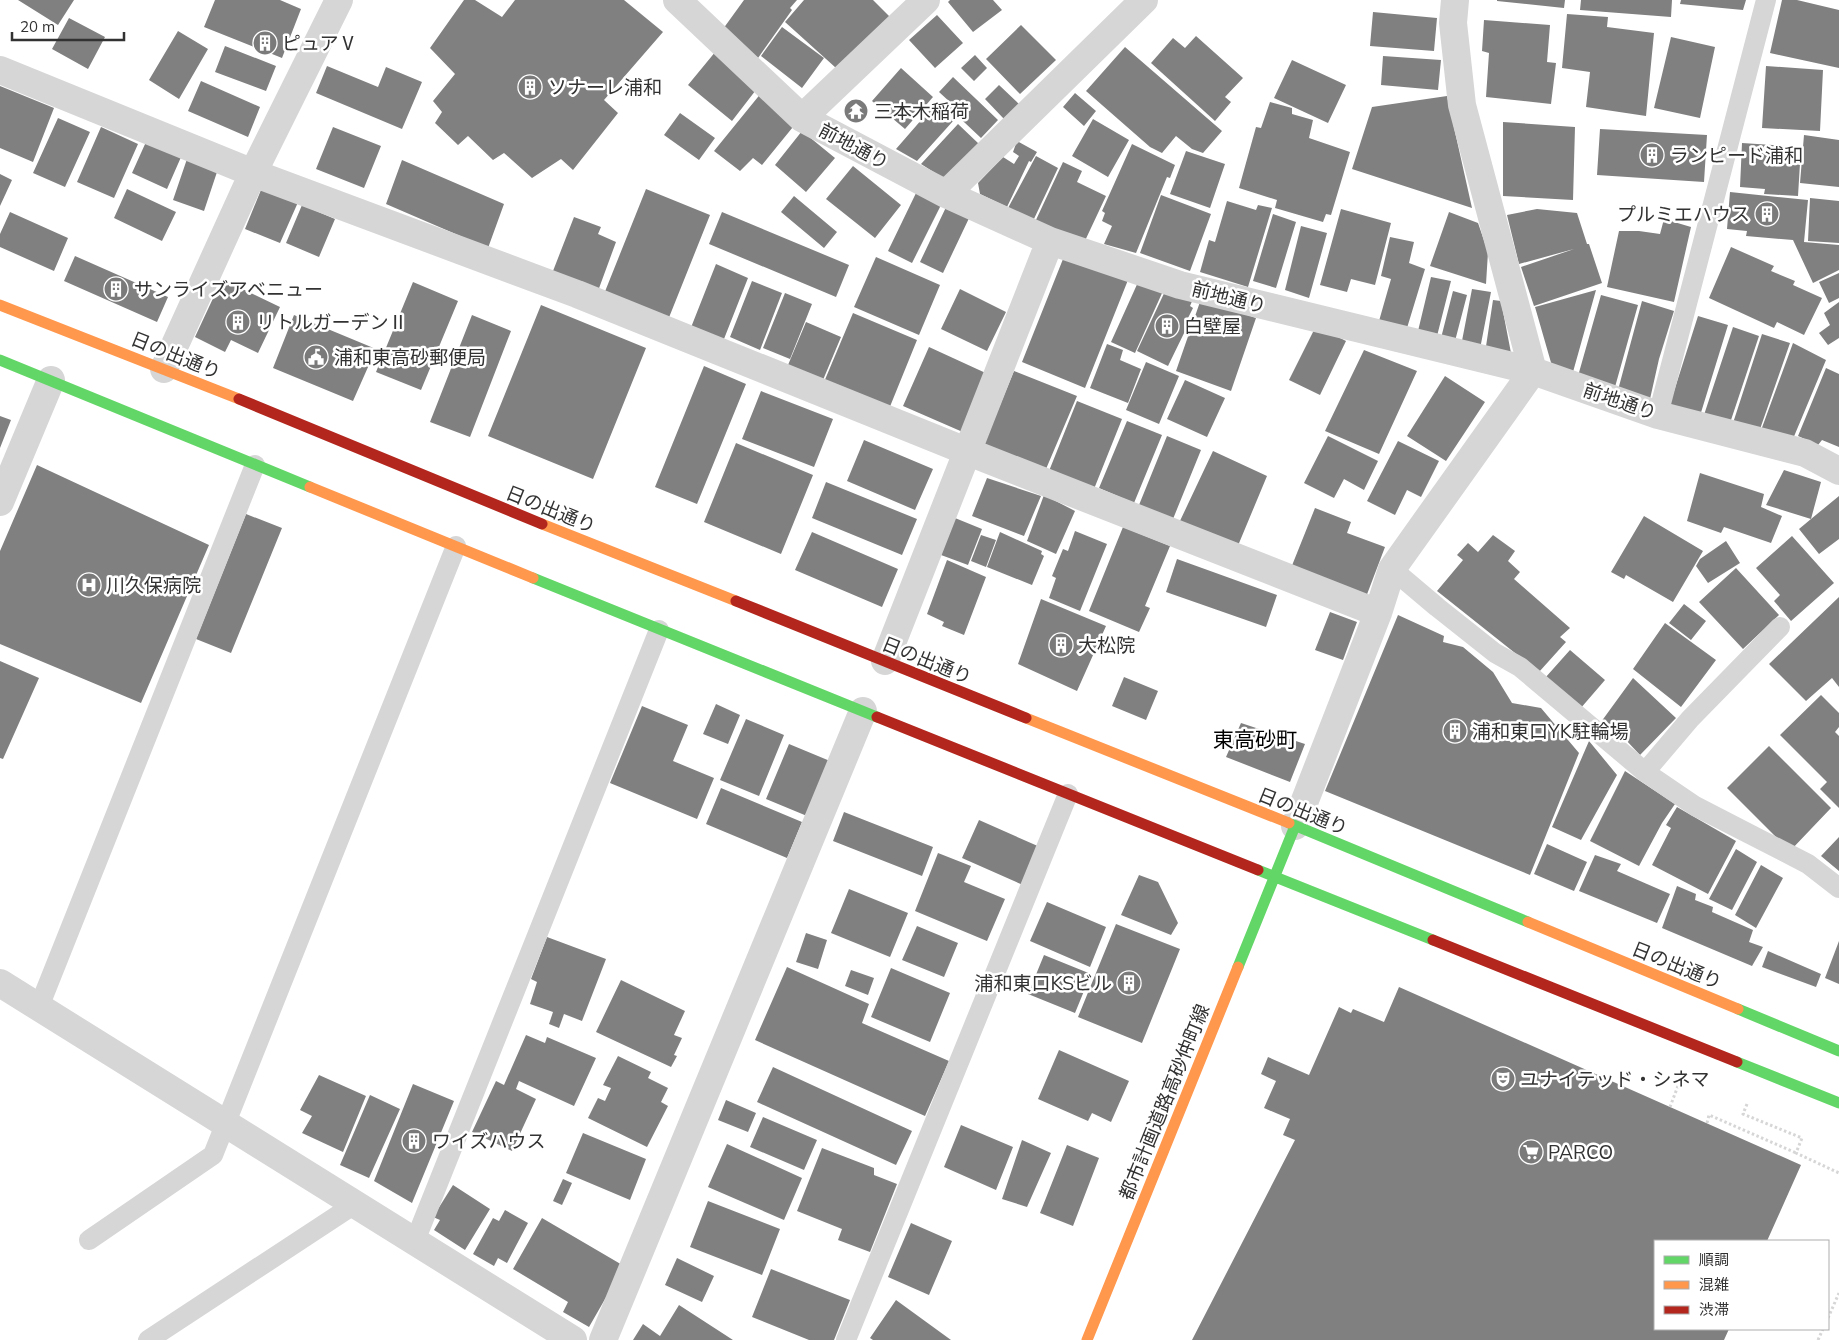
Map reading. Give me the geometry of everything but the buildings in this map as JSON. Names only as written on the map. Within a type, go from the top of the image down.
[{"type":"main road","name":"日の出通り","points":[[0,305],[164,369],[527,518],[1294,826],[1839,1051]]},
{"type":"main road","points":[[0,360],[659,630],[1839,1104]]},
{"type":"main road","name":"都市計画道路高砂仲町線","points":[[1087,1340],[1294,826]]},
{"type":"street","points":[[164,369],[253,173],[339,0]]},
{"type":"street","name":"前地通り","points":[[677,0],[802,118],[946,194],[1050,241],[1180,285],[1533,371],[1658,415],[1805,453],[1839,471]]},
{"type":"street","points":[[802,118],[926,0]]},
{"type":"street","points":[[946,194],[1144,0]]},
{"type":"street","points":[[1294,826],[1378,612],[1392,569],[1533,371],[1462,105],[1452,24],[1455,0]]},
{"type":"street","points":[[0,70],[253,173],[577,294],[966,451],[1378,612]]},
{"type":"street","points":[[885,661],[1050,241]]},
{"type":"street","points":[[0,502],[51,380]]},
{"type":"street","points":[[603,1340],[863,711]]},
{"type":"street","points":[[0,984],[415,1241],[562,1338]]},
{"type":"lane","points":[[1658,415],[1766,0]]},
{"type":"lane","points":[[39,1008],[255,465]]},
{"type":"lane","points":[[89,1240],[213,1155],[456,546]]},
{"type":"lane","points":[[1392,569],[1495,653],[1520,668],[1645,772],[1696,806],[1808,864],[1839,888]]},
{"type":"lane","points":[[1645,772],[1690,719],[1780,627]]},
{"type":"lane","points":[[415,1241],[659,630]]},
{"type":"lane","points":[[846,1340],[1068,794]]},
{"type":"lane","points":[[148,1340],[355,1204]]},
{"type":"path","points":[[1670,1107],[1681,1078]]},
{"type":"path","points":[[1747,1104],[1743,1114],[1802,1138],[1796,1153]]},
{"type":"path","points":[[1707,1123],[1710,1116],[1839,1173]]},
{"type":"path","points":[[1829,1316],[1839,1293]]},
{"type":"traffic: fast","points":[[0,360],[310,487]]},
{"type":"traffic: fast","points":[[533,578],[877,717]]},
{"type":"traffic: fast","points":[[1289,823],[1528,922]]},
{"type":"traffic: fast","points":[[1238,967],[1295,826]]},
{"type":"traffic: fast","points":[[1258,870],[1433,940]]},
{"type":"traffic: fast","points":[[1738,1009],[1839,1051]]},
{"type":"traffic: fast","points":[[1737,1062],[1839,1103]]},
{"type":"traffic: slow","points":[[0,305],[239,399]]},
{"type":"traffic: slow","points":[[310,487],[533,578]]},
{"type":"traffic: slow","points":[[542,524],[736,601]]},
{"type":"traffic: slow","points":[[1026,718],[1289,823]]},
{"type":"traffic: slow","points":[[1528,922],[1738,1009]]},
{"type":"traffic: slow","points":[[1087,1340],[1238,967]]},
{"type":"traffic: jam","points":[[239,399],[542,524]]},
{"type":"traffic: jam","points":[[736,601],[1026,718]]},
{"type":"traffic: jam","points":[[877,717],[1258,870]]},
{"type":"traffic: jam","points":[[1433,940],[1737,1062]]},
{"type":"place","name":"ピュアⅤ","points":[[265,43]]},
{"type":"place","name":"ソナーレ浦和","points":[[530,87]]},
{"type":"place","name":"三本木稲荷","points":[[856,111]]},
{"type":"place","name":"ランピード浦和","points":[[1652,155]]},
{"type":"place","name":"プルミエハウス","points":[[1767,214]]},
{"type":"place","name":"サンライズアベニュー","points":[[116,289]]},
{"type":"place","name":"リトルガーデンⅡ","points":[[238,322]]},
{"type":"place","name":"白壁屋","points":[[1167,326]]},
{"type":"place","name":"浦和東高砂郵便局","points":[[316,357]]},
{"type":"place","name":"川久保病院","points":[[89,585]]},
{"type":"place","name":"大松院","points":[[1061,645]]},
{"type":"place","name":"浦和東口YK駐輪場","points":[[1455,731]]},
{"type":"place","name":"浦和東口KSビル","points":[[1129,983]]},
{"type":"place","name":"ユナイテッド・シネマ","points":[[1503,1079]]},
{"type":"place","name":"ワイズハウス","points":[[414,1141]]},
{"type":"place","name":"PARCO","points":[[1531,1152]]},
{"type":"district","name":"東高砂町","points":[[1255,739]]}]
